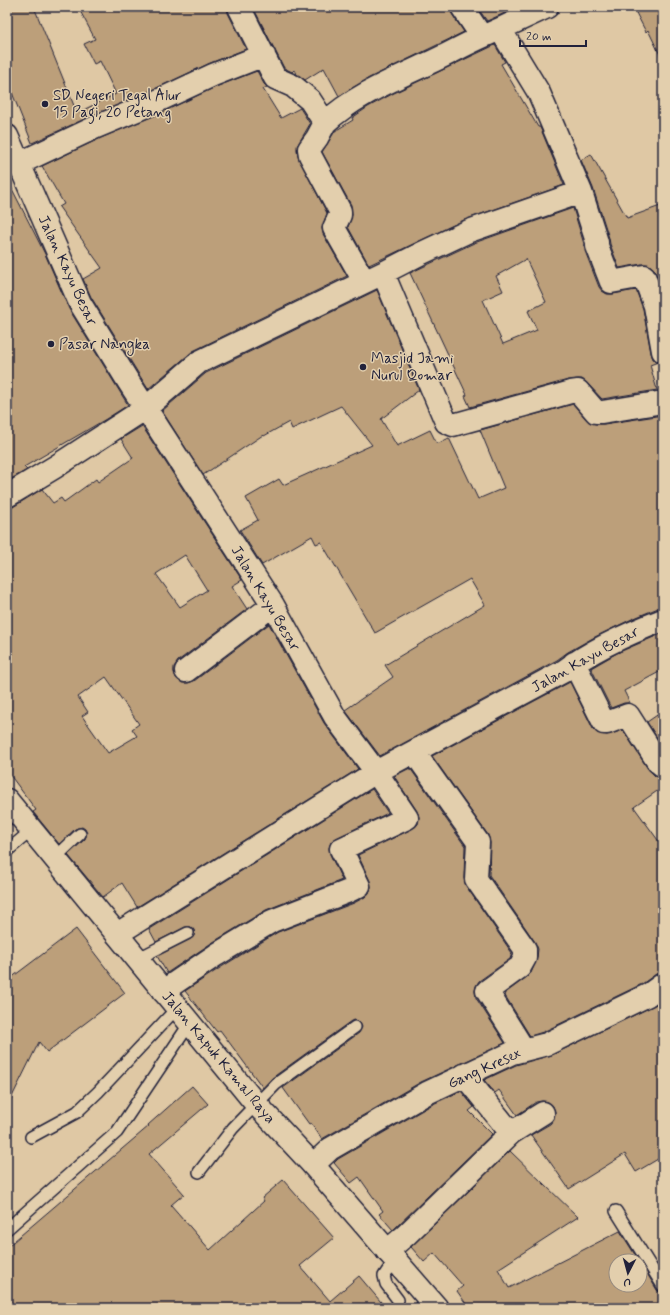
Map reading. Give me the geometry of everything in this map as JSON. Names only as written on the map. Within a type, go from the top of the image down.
[{"type":"street","points":[[239,7],[276,78],[293,86],[310,100],[325,123]]},
{"type":"street","points":[[462,7],[491,33],[538,93],[581,192],[597,246],[611,282],[644,276],[655,306],[663,351]]},
{"type":"street","points":[[547,7],[381,85],[334,115],[325,123],[309,149],[310,155],[340,211],[340,215],[334,228],[374,277],[446,422],[453,425],[578,391],[596,412],[663,402]]},
{"type":"street","points":[[20,163],[96,127],[152,104],[213,75],[264,55]]},
{"type":"street","name":"Jalan Kayu Besar","points":[[7,136],[80,303],[273,605],[335,717],[376,772],[564,671],[574,663],[631,632],[663,620]]},
{"type":"street","points":[[7,496],[146,408],[199,362],[469,231],[581,192]]},
{"type":"street","points":[[186,671],[273,605]]},
{"type":"street","points":[[574,663],[604,723],[607,724],[628,715],[658,762],[663,766]]},
{"type":"street","points":[[414,752],[478,842],[476,879],[525,949],[525,958],[520,967],[487,991],[524,1050]]},
{"type":"street","points":[[117,934],[376,772],[407,818],[341,849],[359,886],[350,891],[272,921],[216,955],[163,991]]},
{"type":"street","name":"Jalan Kapuk Kamal Raya","points":[[7,800],[256,1104],[313,1165],[437,1308]]},
{"type":"street","name":"Gang Kresex","points":[[313,1165],[330,1149],[427,1094],[512,1053],[547,1044],[648,995],[663,984]]},
{"type":"street","points":[[464,1075],[511,1133]]},
{"type":"street","points":[[393,1257],[406,1235],[511,1133],[543,1113]]},
{"type":"lane","points":[[7,851],[32,830]]},
{"type":"lane","points":[[55,858],[80,834]]},
{"type":"lane","points":[[137,959],[188,932]]},
{"type":"lane","points":[[31,1137],[77,1112],[184,1015]]},
{"type":"lane","points":[[7,1229],[117,1132],[184,1015]]},
{"type":"lane","points":[[199,1172],[233,1128],[276,1084],[355,1027]]},
{"type":"lane","points":[[616,1211],[663,1286]]},
{"type":"lane","points":[[393,1257],[384,1276],[386,1284],[398,1300]]},
{"type":"building","points":[[7,7],[34,7],[77,113],[116,94],[100,61],[94,64],[84,44],[95,39],[78,7],[227,7],[228,13],[246,49],[208,64],[32,143],[7,80]]},
{"type":"building","points":[[253,7],[450,7],[452,14],[464,32],[369,78],[339,96],[324,68],[305,80],[296,74],[294,70],[292,72],[284,68]]},
{"type":"building","points":[[477,7],[518,7],[487,21]]},
{"type":"building","points":[[633,7],[663,7],[663,61],[648,30],[646,32]]},
{"type":"building","points":[[495,45],[505,62],[501,64],[538,127],[540,127],[564,185],[464,220],[369,265],[348,227],[352,215],[351,205],[322,152],[335,131],[353,120],[352,118],[368,107]]},
{"type":"building","points":[[257,71],[267,87],[263,89],[281,118],[300,108],[310,124],[297,146],[298,157],[327,213],[322,228],[323,234],[347,276],[193,351],[148,389],[91,297],[83,279],[102,268],[59,207],[64,204],[42,166],[218,86]]},
{"type":"building","points":[[591,154],[627,218],[663,205],[663,292],[656,271],[648,264],[619,268],[593,188],[581,160]]},
{"type":"building","name":"Pasar Nangka","points":[[7,179],[45,254],[69,309],[128,405],[24,467],[27,470],[7,481]]},
{"type":"building","points":[[573,208],[585,251],[602,291],[607,294],[613,294],[636,290],[643,309],[651,353],[653,359],[658,362],[650,365],[657,390],[602,399],[582,379],[576,379],[470,407],[465,396],[467,395],[410,273],[474,243]],"holes":[[[526,259],[546,302],[528,311],[537,330],[503,344],[483,300],[503,291],[496,276]]]},
{"type":"building","points":[[377,290],[419,390],[381,419],[397,446],[430,430],[437,444],[449,438],[478,499],[504,488],[480,430],[573,404],[587,420],[596,424],[663,415],[663,608],[658,608],[632,619],[593,638],[557,660],[380,756],[345,710],[393,677],[385,665],[485,605],[470,579],[375,633],[321,542],[316,544],[312,536],[262,565],[240,530],[258,520],[246,498],[279,479],[283,485],[372,445],[341,406],[292,429],[289,422],[264,436],[263,435],[203,475],[162,411],[206,373]]},
{"type":"building","points":[[142,426],[242,580],[232,586],[247,609],[178,661],[174,667],[176,678],[182,683],[194,681],[269,624],[324,723],[358,769],[137,907],[122,883],[103,897],[68,855],[85,839],[87,833],[85,829],[82,827],[75,829],[59,844],[33,812],[36,810],[7,771],[7,508],[13,507],[42,489],[53,503],[61,498],[64,502],[96,479],[98,482],[133,458],[121,439]],"holes":[[[185,555],[207,590],[180,607],[156,574]],[[106,677],[139,724],[132,729],[137,736],[108,753],[82,716],[88,712],[78,697]]]},
{"type":"building","points":[[663,633],[663,670],[624,691],[630,703],[624,703],[611,708],[591,668],[617,653]]},
{"type":"building","points":[[570,682],[593,729],[597,733],[607,735],[623,730],[648,769],[655,776],[663,778],[663,787],[634,807],[663,847],[663,972],[656,974],[642,984],[543,1032],[530,1036],[504,994],[531,973],[537,958],[538,949],[535,942],[489,875],[490,843],[488,835],[432,756]]},
{"type":"building","points":[[663,711],[663,747],[647,722]]},
{"type":"building","points":[[410,768],[465,846],[464,878],[466,886],[512,953],[510,959],[479,981],[475,991],[476,998],[505,1043],[421,1082],[322,1139],[311,1123],[309,1124],[283,1088],[359,1033],[362,1027],[360,1023],[355,1020],[351,1021],[272,1078],[263,1088],[220,1030],[217,1032],[185,991],[278,932],[354,903],[365,897],[369,893],[371,887],[370,881],[358,855],[412,829],[418,824],[419,817],[417,811],[394,776]]},
{"type":"building","points":[[372,789],[388,813],[336,838],[331,842],[329,848],[330,854],[342,880],[266,910],[210,944],[167,973],[157,956],[191,939],[194,936],[194,930],[191,927],[185,927],[156,942],[149,929]]},
{"type":"building","points":[[76,929],[125,993],[47,1052],[39,1042],[7,1107],[7,981]]},
{"type":"building","points":[[663,1000],[663,1156],[636,1172],[625,1154],[569,1189],[531,1135],[550,1124],[554,1119],[555,1112],[553,1106],[548,1102],[536,1102],[517,1115],[499,1090],[495,1093],[484,1080],[516,1065],[552,1055]]},
{"type":"building","points":[[192,1086],[208,1104],[149,1154],[184,1194],[171,1205],[210,1250],[264,1201],[262,1198],[283,1180],[334,1238],[300,1266],[330,1301],[359,1276],[386,1308],[7,1308],[7,1247],[149,1126],[148,1125]]},
{"type":"building","points":[[461,1091],[474,1107],[469,1111],[492,1134],[393,1230],[379,1214],[383,1211],[359,1177],[351,1183],[334,1163],[338,1159],[433,1104]]},
{"type":"building","points":[[510,1151],[578,1217],[498,1269],[509,1288],[620,1231],[634,1253],[608,1253],[608,1293],[648,1293],[648,1275],[657,1290],[663,1296],[663,1308],[469,1308],[457,1291],[463,1286],[434,1253],[424,1262],[411,1247]]},
{"type":"place","name":"SD Negeri Tegal Alur 15 Pagi, 20 Petang","points":[[45,104]]},
{"type":"place","name":"Pasar Nangka","points":[[51,344]]},
{"type":"place","name":"Masjid Jami Nurul Qomar","points":[[363,367]]}]
